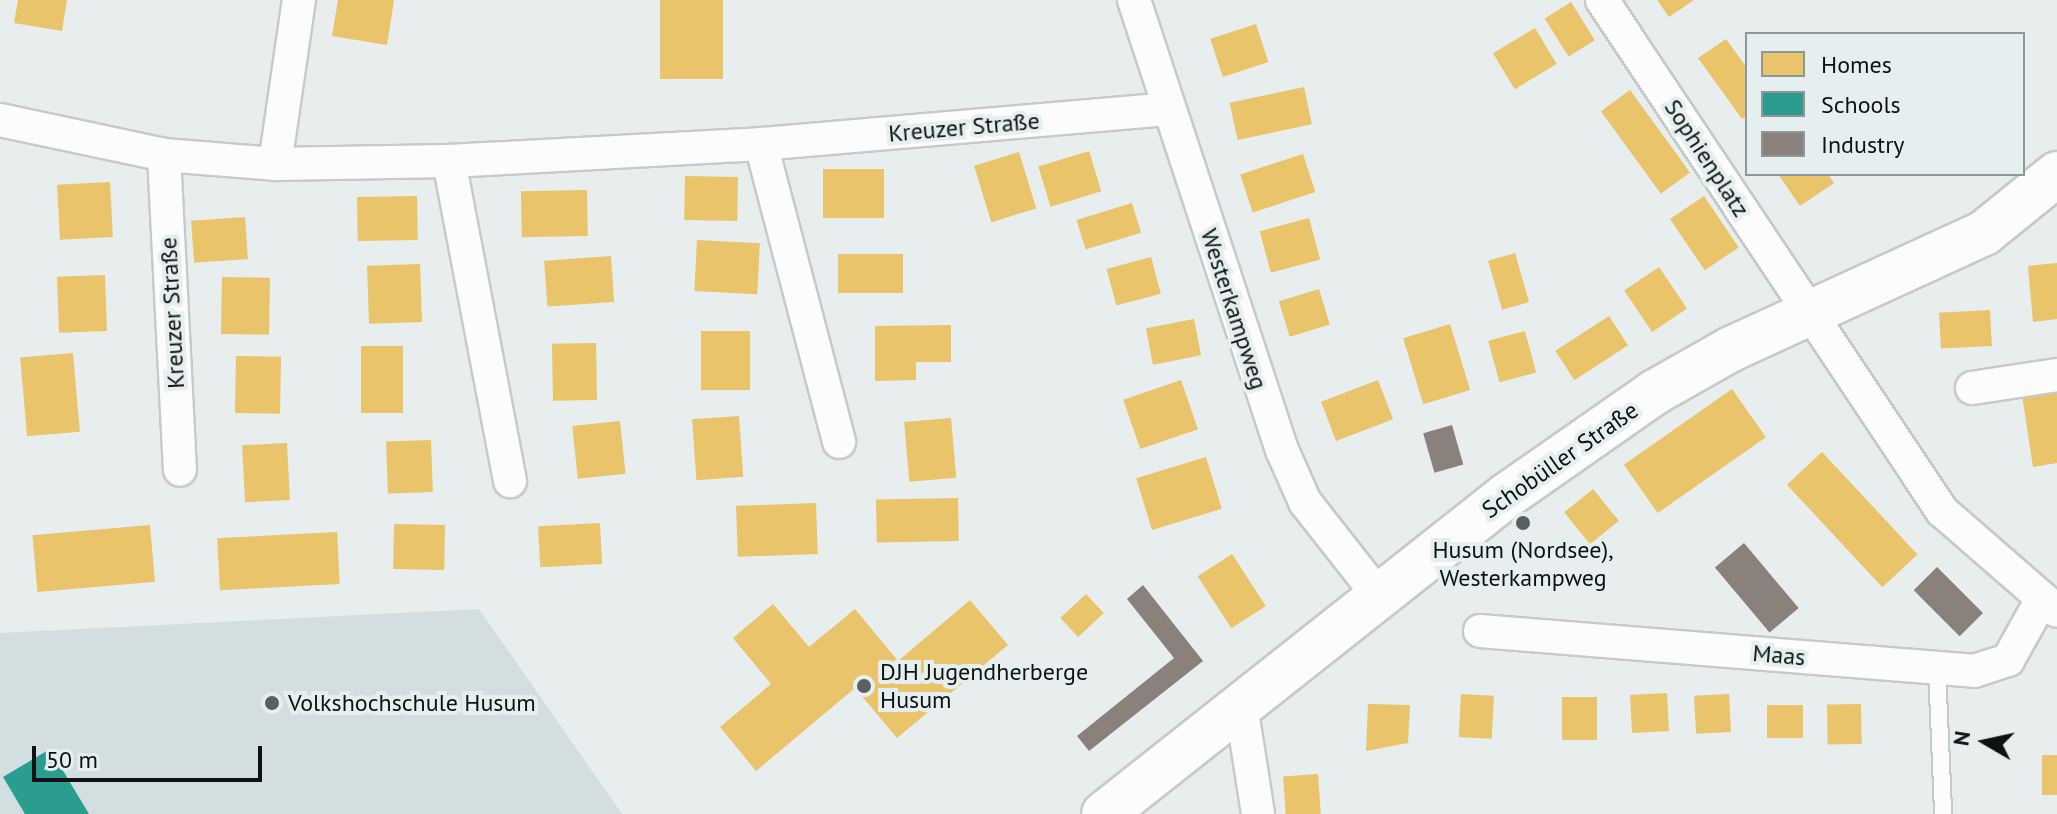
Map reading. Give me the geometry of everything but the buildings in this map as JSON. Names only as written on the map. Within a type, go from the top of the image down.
[{"type":"main road","name":"Schobüller Straße","points":[[1104,814],[1506,496],[1655,392],[1731,349],[1812,316],[1984,233],[2057,174]]},
{"type":"street","points":[[275,164],[299,0]]},
{"type":"street","name":"Westerkampweg","points":[[1134,0],[1166,109],[1282,450],[1305,502],[1379,596]]},
{"type":"street","name":"Sophienplatz","points":[[1602,0],[1812,316]]},
{"type":"street","name":"Kreuzer Straße","points":[[0,120],[164,155],[275,164],[449,161],[761,144],[1166,109]]},
{"type":"street","points":[[761,144],[839,442]]},
{"type":"street","name":"Kreuzer Straße","points":[[164,155],[180,470]]},
{"type":"street","points":[[449,161],[510,481]]},
{"type":"street","name":"Maas","points":[[1480,631],[1974,671],[2008,660],[2049,606],[1942,511],[1812,316]]},
{"type":"street","points":[[1972,388],[2057,375]]},
{"type":"street","points":[[1241,705],[1258,814]]},
{"type":"lane","points":[[1937,668],[1943,814]]},
{"type":"shaded area","name":"Volkshochschule Husum","points":[[479,609],[622,814],[0,814],[0,633]]},
{"type":"place","name":"Husum (Nordsee), Westerkampweg","points":[[1523,523]]},
{"type":"place","name":"DJH Jugendherberge Husum","points":[[864,686]]},
{"type":"place","name":"Volkshochschule Husum","points":[[272,703]]}]
